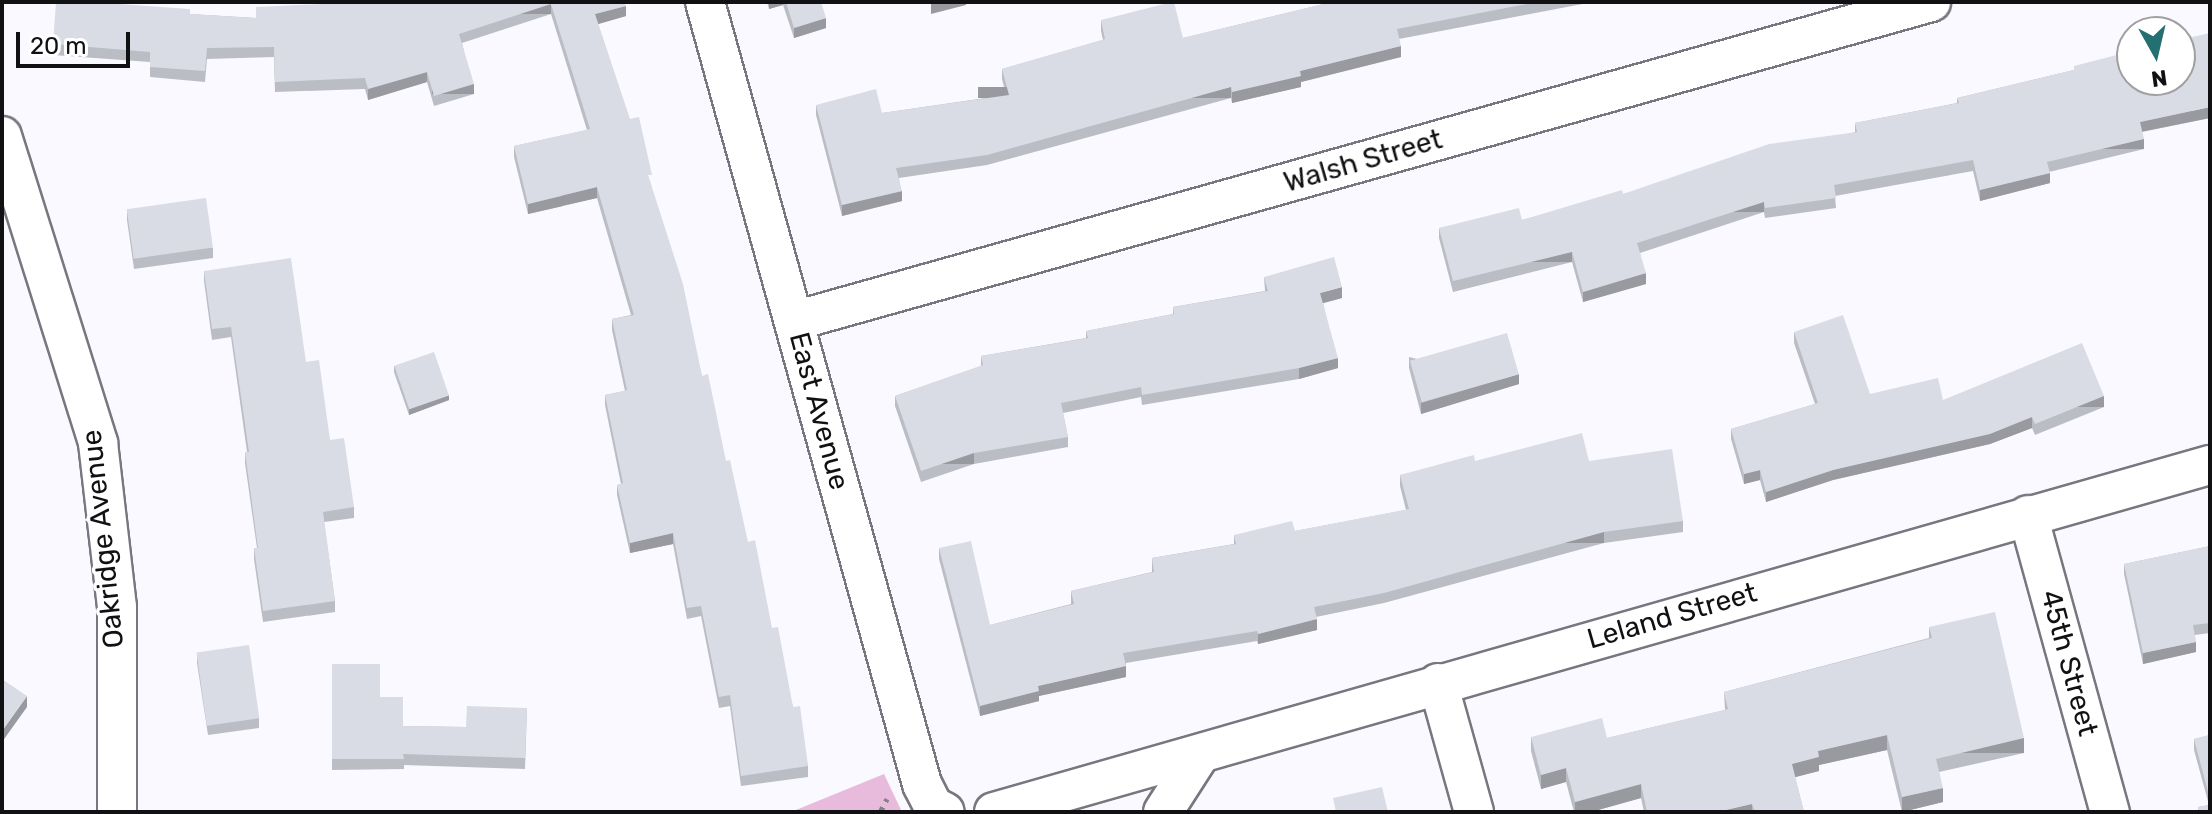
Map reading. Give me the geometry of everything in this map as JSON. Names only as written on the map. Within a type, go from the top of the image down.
[{"type":"street","name":"East Avenue","points":[[705,2],[922,784],[933,806],[945,812]]},
{"type":"street","name":"Walsh Street","points":[[794,321],[1931,2]]},
{"type":"street","name":"Oakridge Avenue","points":[[2,136],[98,443],[117,607],[117,812]]},
{"type":"street","name":"Leland Street","points":[[1199,756],[1438,683],[2210,465]]},
{"type":"street","name":"45th Street","points":[[2028,515],[2110,812]]},
{"type":"street","points":[[1438,683],[1474,812]]},
{"type":"street","points":[[994,812],[1199,756]]},
{"type":"street","points":[[1163,812],[1199,756]]},
{"type":"shaded area","points":[[884,774],[902,812],[791,812]]},
{"type":"building","points":[[56,2],[190,9],[190,14],[256,18],[256,7],[365,2],[624,2],[626,6],[595,14],[630,119],[639,117],[652,175],[648,175],[683,284],[702,376],[708,374],[726,461],[730,460],[748,542],[755,540],[772,628],[778,627],[793,707],[800,706],[808,766],[741,776],[730,695],[719,697],[701,606],[687,608],[673,533],[630,543],[617,485],[623,483],[605,395],[627,390],[612,319],[634,315],[597,187],[528,204],[514,146],[590,129],[551,4],[459,34],[474,84],[434,96],[427,72],[368,89],[365,78],[275,82],[274,47],[207,48],[205,71],[150,67],[150,52],[53,44]]},
{"type":"building","points":[[786,2],[821,2],[826,18],[794,28]]},
{"type":"building","points":[[1174,2],[1183,38],[1332,2],[1537,2],[1397,29],[1401,46],[1300,71],[1301,76],[1232,92],[1231,87],[987,155],[896,168],[902,191],[842,205],[816,105],[876,89],[882,113],[1009,95],[1002,69],[1105,39],[1101,20]]},
{"type":"building","points":[[2210,33],[2210,107],[2140,122],[2144,139],[2047,162],[2050,173],[1980,190],[1973,160],[1834,185],[1836,198],[1765,208],[1764,202],[1637,243],[1646,273],[1583,292],[1572,252],[1453,281],[1439,228],[1519,208],[1522,220],[1622,190],[1623,194],[1769,144],[1857,132],[1855,123],[1959,103],[1957,98],[2074,70],[2074,66],[2116,55],[2116,96],[2196,96],[2196,36]]},
{"type":"building","points":[[206,198],[213,248],[134,259],[127,209]]},
{"type":"building","points":[[1334,257],[1342,287],[1320,293],[1338,358],[1299,368],[1142,395],[1141,387],[1061,403],[1068,437],[974,453],[921,471],[895,396],[983,365],[981,356],[1088,338],[1086,331],[1174,314],[1173,307],[1268,291],[1264,277]]},
{"type":"building","points":[[291,258],[306,362],[319,360],[330,440],[344,438],[354,507],[323,512],[335,601],[263,611],[245,452],[249,452],[231,327],[212,329],[204,271]]},
{"type":"building","points":[[1843,315],[1870,394],[1938,378],[1943,400],[2082,343],[2104,396],[2035,424],[2032,417],[1990,434],[1833,470],[1766,492],[1760,470],[1744,474],[1731,429],[1818,403],[1794,332]]},
{"type":"building","points":[[1507,333],[1519,374],[1422,402],[1410,361]]},
{"type":"building","points":[[434,352],[449,395],[409,409],[394,366]]},
{"type":"building","points":[[1582,433],[1589,461],[1672,449],[1683,521],[1604,532],[1384,593],[1314,607],[1317,619],[1258,634],[1257,631],[1123,653],[1126,666],[1038,686],[1039,691],[980,706],[939,548],[971,541],[990,625],[1074,604],[1071,591],[1154,572],[1152,558],[1236,544],[1234,535],[1292,521],[1295,531],[1409,509],[1400,475],[1474,455],[1475,461]]},
{"type":"building","points":[[2210,546],[2210,623],[2193,625],[2196,642],[2143,653],[2124,564]]},
{"type":"building","points":[[1995,612],[2024,738],[1936,759],[1943,788],[1902,797],[1887,735],[1818,751],[1819,757],[1792,764],[1804,812],[1755,812],[1752,804],[1717,812],[1647,812],[1641,784],[1575,802],[1566,768],[1541,775],[1531,737],[1602,718],[1607,738],[1728,709],[1724,692],[1932,638],[1929,627]]},
{"type":"building","points":[[249,645],[259,718],[207,726],[197,652]]},
{"type":"building","points":[[332,664],[380,664],[380,697],[403,697],[403,726],[466,727],[467,706],[527,708],[525,758],[403,754],[404,759],[332,759]]},
{"type":"building","points":[[2,679],[27,696],[2,731]]},
{"type":"building","points":[[2210,735],[2210,799],[2194,739]]},
{"type":"building","points":[[1382,787],[1388,812],[1336,812],[1333,798]]},
{"type":"building","points":[[2210,805],[2210,812],[2199,812],[2198,807]]}]
